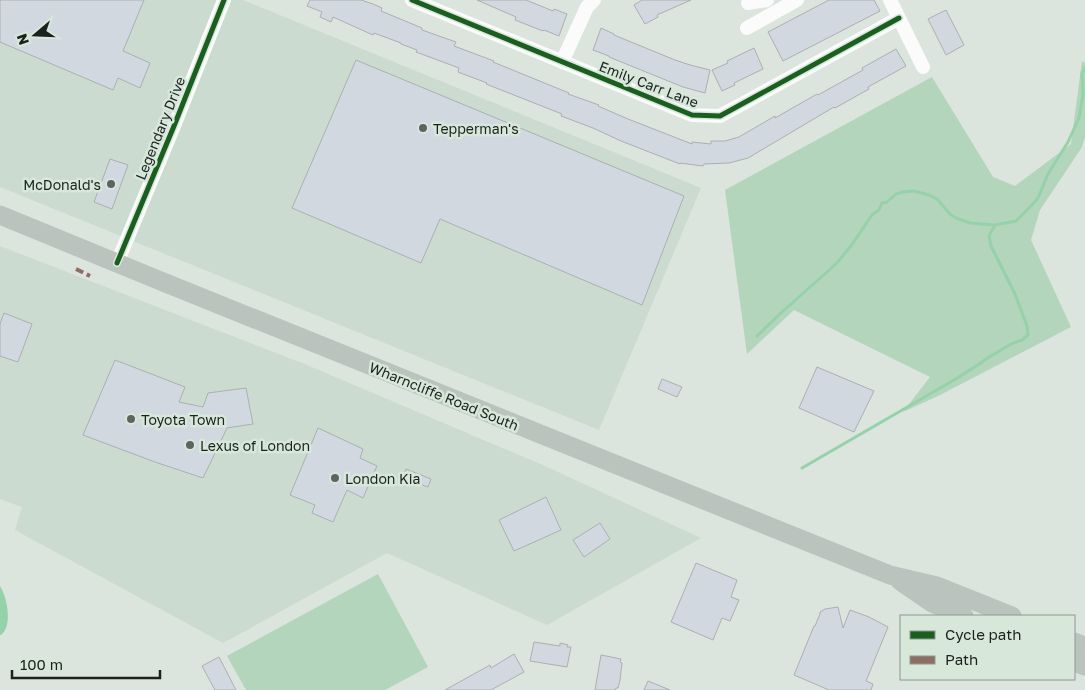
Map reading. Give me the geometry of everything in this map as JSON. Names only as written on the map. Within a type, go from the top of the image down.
[{"type":"main road","name":"Wharncliffe Road South","points":[[0,215],[422,388],[890,575],[937,586],[1010,615]]},
{"type":"main road","name":"Wharncliffe Road South","points":[[890,575],[932,603],[962,615]]},
{"type":"street","name":"Legendary Drive","points":[[118,263],[224,0]]},
{"type":"street","name":"Emily Carr Lane","points":[[412,0],[692,115],[720,116],[899,18]]},
{"type":"street","points":[[562,62],[587,8],[594,0]]},
{"type":"street","points":[[748,3],[767,0]]},
{"type":"street","points":[[747,28],[797,0]]},
{"type":"street","points":[[890,0],[923,67]]},
{"type":"shaded area","points":[[0,0],[243,0],[701,188],[599,430],[0,187]]},
{"type":"shaded area","points":[[1082,61],[1085,63],[1085,137],[1082,147],[1040,210],[1031,240],[1071,327],[940,395],[903,412],[930,377],[794,310],[747,354],[725,190],[932,77],[993,177],[1015,186],[1071,144]]},
{"type":"shaded area","points":[[0,246],[307,365],[545,466],[701,538],[547,625],[387,553],[223,643],[15,530],[22,507],[0,499]]},
{"type":"shaded area","points":[[378,574],[428,667],[385,690],[246,690],[227,656]]},
{"type":"shaded area","points":[[0,586],[8,611],[7,625],[1,635],[0,635]]},
{"type":"building","points":[[0,0],[144,0],[123,51],[150,63],[140,88],[118,78],[113,90],[0,42]]},
{"type":"building","points":[[310,0],[361,0],[373,4],[382,8],[381,11],[422,28],[422,30],[456,42],[454,46],[692,144],[692,142],[711,144],[711,141],[725,141],[739,137],[863,70],[862,68],[896,49],[906,66],[748,158],[729,163],[704,164],[703,166],[680,164],[458,72],[459,68],[416,52],[417,50],[401,43],[374,33],[373,35],[333,17],[331,22],[320,17],[322,12],[307,6]]},
{"type":"building","points":[[477,0],[526,0],[553,11],[554,9],[567,14],[559,36],[515,20],[516,17]]},
{"type":"building","points":[[642,0],[691,0],[657,15],[658,17],[645,24],[634,5]]},
{"type":"building","points":[[829,0],[874,0],[880,11],[783,61],[768,32]]},
{"type":"building","points":[[946,10],[964,45],[946,55],[928,19]]},
{"type":"building","points":[[601,28],[675,60],[710,70],[705,93],[683,87],[593,50]]},
{"type":"building","points":[[754,48],[763,69],[722,91],[712,70]]},
{"type":"building","name":"Tepperman's","points":[[356,60],[684,196],[642,305],[440,219],[421,263],[292,208]]},
{"type":"building","name":"McDonald's","points":[[110,159],[128,165],[112,209],[94,202]]},
{"type":"building","points":[[4,313],[32,324],[18,362],[0,356],[0,324]]},
{"type":"building","points":[[115,360],[185,387],[179,402],[203,407],[208,393],[246,388],[253,424],[227,428],[203,478],[83,435]]},
{"type":"building","points":[[817,367],[874,391],[854,432],[799,408]]},
{"type":"building","points":[[662,379],[682,387],[677,397],[658,389]]},
{"type":"building","name":"London Kia","points":[[318,428],[363,449],[360,458],[377,466],[363,498],[347,490],[333,522],[312,513],[315,505],[290,495]]},
{"type":"building","points":[[406,469],[431,479],[428,487],[403,478]]},
{"type":"building","points":[[546,497],[561,530],[514,551],[499,520]]},
{"type":"building","points":[[600,523],[610,539],[584,557],[573,540]]},
{"type":"building","points":[[696,563],[737,580],[731,597],[739,600],[730,621],[722,618],[713,640],[671,622]]},
{"type":"building","points":[[838,607],[843,628],[850,610],[888,627],[866,681],[873,684],[871,690],[829,690],[794,675],[820,612],[825,609]]},
{"type":"building","points":[[534,642],[560,646],[560,643],[571,647],[567,667],[530,661]]},
{"type":"building","points":[[514,654],[524,672],[491,690],[445,690],[490,665],[491,668]]},
{"type":"building","points":[[601,655],[621,659],[620,680],[618,688],[615,690],[595,690]]},
{"type":"building","points":[[219,657],[236,690],[215,690],[202,666]]},
{"type":"building","points":[[648,681],[670,690],[644,690]]},
{"type":"waterway","points":[[757,336],[836,264],[872,215],[879,210],[882,203],[887,202],[896,194],[914,191],[929,195],[937,199],[950,214],[970,223],[995,225],[1016,221],[1038,198],[1048,174],[1068,142],[1079,118],[1083,95],[1082,73],[1085,68]]},
{"type":"waterway","points":[[802,468],[1028,335],[1027,326],[1015,294],[991,246],[989,236],[995,225]]},
{"type":"marked path","points":[[76,269],[90,276]]},
{"type":"cycle path","points":[[117,263],[224,0]]},
{"type":"cycle path","points":[[412,0],[692,115],[720,116],[899,18]]},
{"type":"place","name":"Tepperman's","points":[[423,128]]},
{"type":"place","name":"McDonald's","points":[[111,184]]},
{"type":"place","name":"Toyota Town","points":[[131,419]]},
{"type":"place","name":"Lexus of London","points":[[190,445]]},
{"type":"place","name":"London Kia","points":[[335,478]]}]
